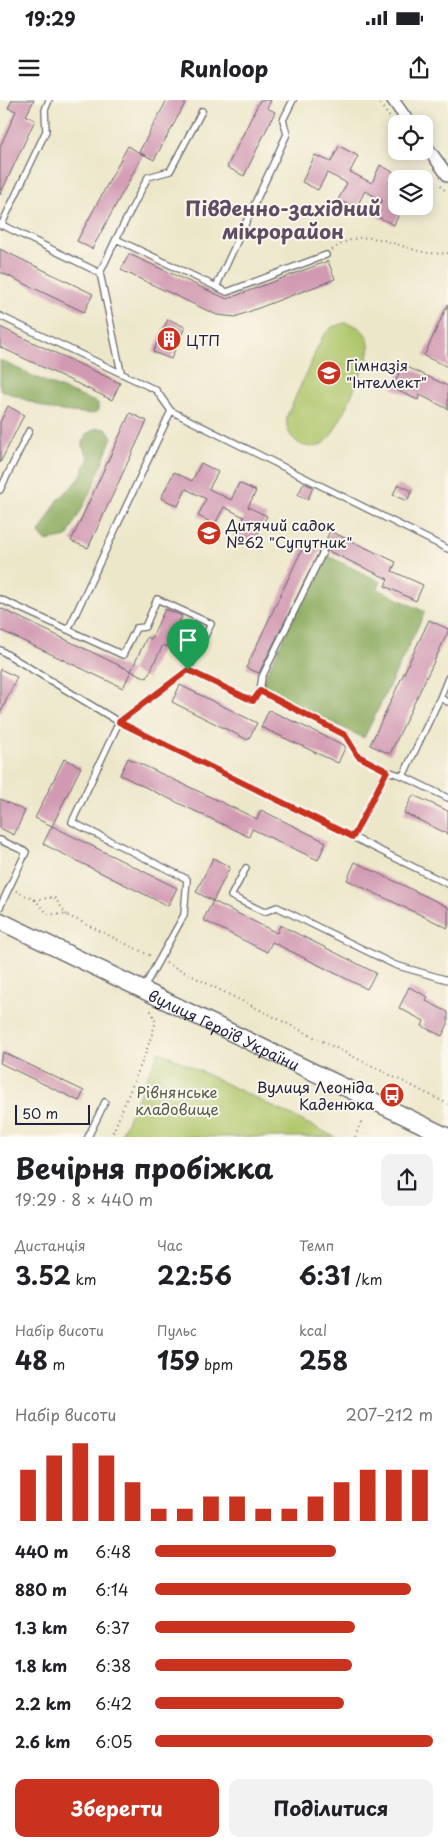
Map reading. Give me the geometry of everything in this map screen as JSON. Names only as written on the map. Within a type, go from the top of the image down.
[{"type":"main road","name":"вулиця Героїв України","points":[[0,921],[448,1137]]},
{"type":"street","points":[[392,100],[403,115]]},
{"type":"street","points":[[433,155],[448,176]]},
{"type":"lane","points":[[49,100],[45,110],[46,131],[0,225],[100,273]]},
{"type":"lane","points":[[216,287],[287,134],[283,120],[293,100]]},
{"type":"lane","points":[[121,372],[100,273],[148,177],[170,171],[202,110]]},
{"type":"lane","points":[[116,239],[227,292],[326,255]]},
{"type":"lane","points":[[0,316],[156,390],[171,410],[448,549]]},
{"type":"lane","points":[[68,630],[171,410]]},
{"type":"lane","points":[[0,490],[29,431]]},
{"type":"lane","points":[[188,670],[253,701],[260,691],[262,677],[322,552]]},
{"type":"lane","points":[[0,599],[123,655],[136,628],[145,627],[157,599],[211,624],[188,670],[119,722],[72,822],[187,879],[184,915],[158,959],[143,990]]},
{"type":"lane","points":[[0,650],[119,722],[448,884]]},
{"type":"lane","points":[[403,776],[448,678]]},
{"type":"lane","points":[[260,691],[345,735],[358,756],[448,798]]},
{"type":"lane","points":[[440,698],[448,702]]},
{"type":"lane","points":[[353,837],[387,771]]},
{"type":"lane","points":[[0,840],[26,852],[0,907]]},
{"type":"lane","points":[[246,868],[231,896],[264,912],[277,907],[394,965],[448,980]]},
{"type":"lane","points":[[88,1137],[105,1102]]},
{"type":"path","points":[[377,100],[388,115]]},
{"type":"path","points":[[326,255],[345,240],[359,238],[381,239],[419,252],[436,255],[448,253]]},
{"type":"path","points":[[9,888],[35,900],[48,914],[67,915],[448,1104]]},
{"type":"path","points":[[35,900],[54,897],[67,915]]},
{"type":"path","points":[[111,1137],[156,1022],[143,990]]},
{"type":"path","points":[[355,1137],[361,1122]]},
{"type":"green space","points":[[345,323],[357,327],[365,334],[369,344],[368,357],[342,417],[329,438],[317,446],[309,447],[302,445],[296,442],[288,430],[287,416],[323,336],[332,327]]},
{"type":"green space","points":[[0,360],[50,384],[98,403],[98,410],[93,414],[52,410],[0,390]]},
{"type":"green space","points":[[97,428],[107,429],[112,437],[94,485],[67,537],[46,541],[39,533],[58,500],[79,479],[89,458],[82,446],[86,434]]},
{"type":"green space","points":[[324,554],[381,582],[378,589],[425,612],[364,738],[260,687]]},
{"type":"green space","name":"Рівнянське кладовище","points":[[159,1051],[335,1137],[120,1137]]},
{"type":"building","points":[[12,100],[34,100],[26,116],[35,120],[0,195],[0,147],[16,111],[8,108]]},
{"type":"building","points":[[167,100],[187,100],[154,160],[139,152]]},
{"type":"building","points":[[260,100],[271,100],[267,108],[275,112],[244,176],[227,167]]},
{"type":"building","points":[[128,146],[143,155],[92,249],[77,241]]},
{"type":"building","points":[[339,146],[358,156],[350,172],[372,183],[380,165],[390,170],[388,215],[399,215],[394,225],[374,215],[382,200],[365,191],[356,208],[338,200],[347,183],[327,173],[318,190],[302,182],[315,155],[331,162]]},
{"type":"building","points":[[0,249],[93,294],[84,312],[0,272]]},
{"type":"building","points":[[129,254],[227,299],[328,261],[335,279],[235,317],[217,315],[121,270]]},
{"type":"building","points":[[448,304],[448,367],[424,356]]},
{"type":"building","name":"ЦТП","points":[[168,319],[185,327],[171,359],[153,352]]},
{"type":"building","points":[[0,327],[120,383],[112,400],[0,347]]},
{"type":"building","points":[[403,365],[448,386],[448,409],[420,395],[418,400],[392,388]]},
{"type":"building","points":[[8,406],[24,415],[0,463],[0,422]]},
{"type":"building","points":[[130,413],[147,421],[88,548],[71,541]]},
{"type":"building","points":[[201,463],[218,472],[209,489],[231,500],[239,483],[256,491],[248,507],[267,516],[254,543],[236,534],[244,517],[224,507],[215,524],[198,516],[206,499],[186,489],[178,506],[161,498],[174,472],[192,481]]},
{"type":"building","points":[[304,483],[313,487],[308,499],[298,495]]},
{"type":"building","points":[[398,484],[412,491],[407,501],[393,495]]},
{"type":"building","points":[[330,531],[396,562],[392,571],[423,585],[416,601],[385,586],[388,579],[322,548]]},
{"type":"building","points":[[306,541],[321,548],[259,673],[246,668]]},
{"type":"building","points":[[0,608],[131,671],[123,688],[0,630]]},
{"type":"building","points":[[165,609],[182,616],[167,647],[163,645],[147,678],[131,671],[147,637],[151,639]]},
{"type":"building","points":[[429,620],[448,629],[448,632],[390,754],[370,745]]},
{"type":"building","points":[[0,669],[17,677],[0,714]]},
{"type":"building","points":[[180,685],[257,723],[248,740],[172,702]]},
{"type":"building","points":[[269,710],[346,746],[338,763],[261,727]]},
{"type":"building","points":[[128,758],[257,819],[261,810],[326,842],[318,860],[252,829],[249,837],[120,775]]},
{"type":"building","points":[[64,759],[81,767],[52,826],[35,818]]},
{"type":"building","points":[[413,795],[448,811],[448,834],[404,813]]},
{"type":"building","points":[[0,799],[25,811],[14,835],[0,828]]},
{"type":"building","points":[[52,826],[177,888],[168,906],[43,844]]},
{"type":"building","points":[[213,858],[230,867],[213,901],[196,892]]},
{"type":"building","points":[[355,862],[448,907],[448,928],[347,880]]},
{"type":"building","points":[[213,901],[277,933],[280,925],[376,973],[367,989],[272,942],[267,952],[203,920]]},
{"type":"building","points":[[409,987],[428,997],[426,1001],[448,1012],[448,1024],[442,1036],[422,1026],[424,1021],[399,1008]]},
{"type":"building","points":[[3,1052],[84,1091],[79,1101],[0,1063]]},
{"type":"place","name":"ЦТП","points":[[169,339]]},
{"type":"place","name":"Гімназія \"Інтеллект\"","points":[[329,373]]},
{"type":"place","name":"Дитячий садок №62 \"Супутник\"","points":[[209,533]]},
{"type":"place","name":"Вулиця Леоніда Каденюка","points":[[392,1095]]},
{"type":"district","name":"Південно-західний мікрорайон","points":[[283,220]]},
{"type":"route","points":[[188,670],[253,701],[260,691],[345,735],[358,756],[387,771],[353,837],[119,722],[188,670]]}]
